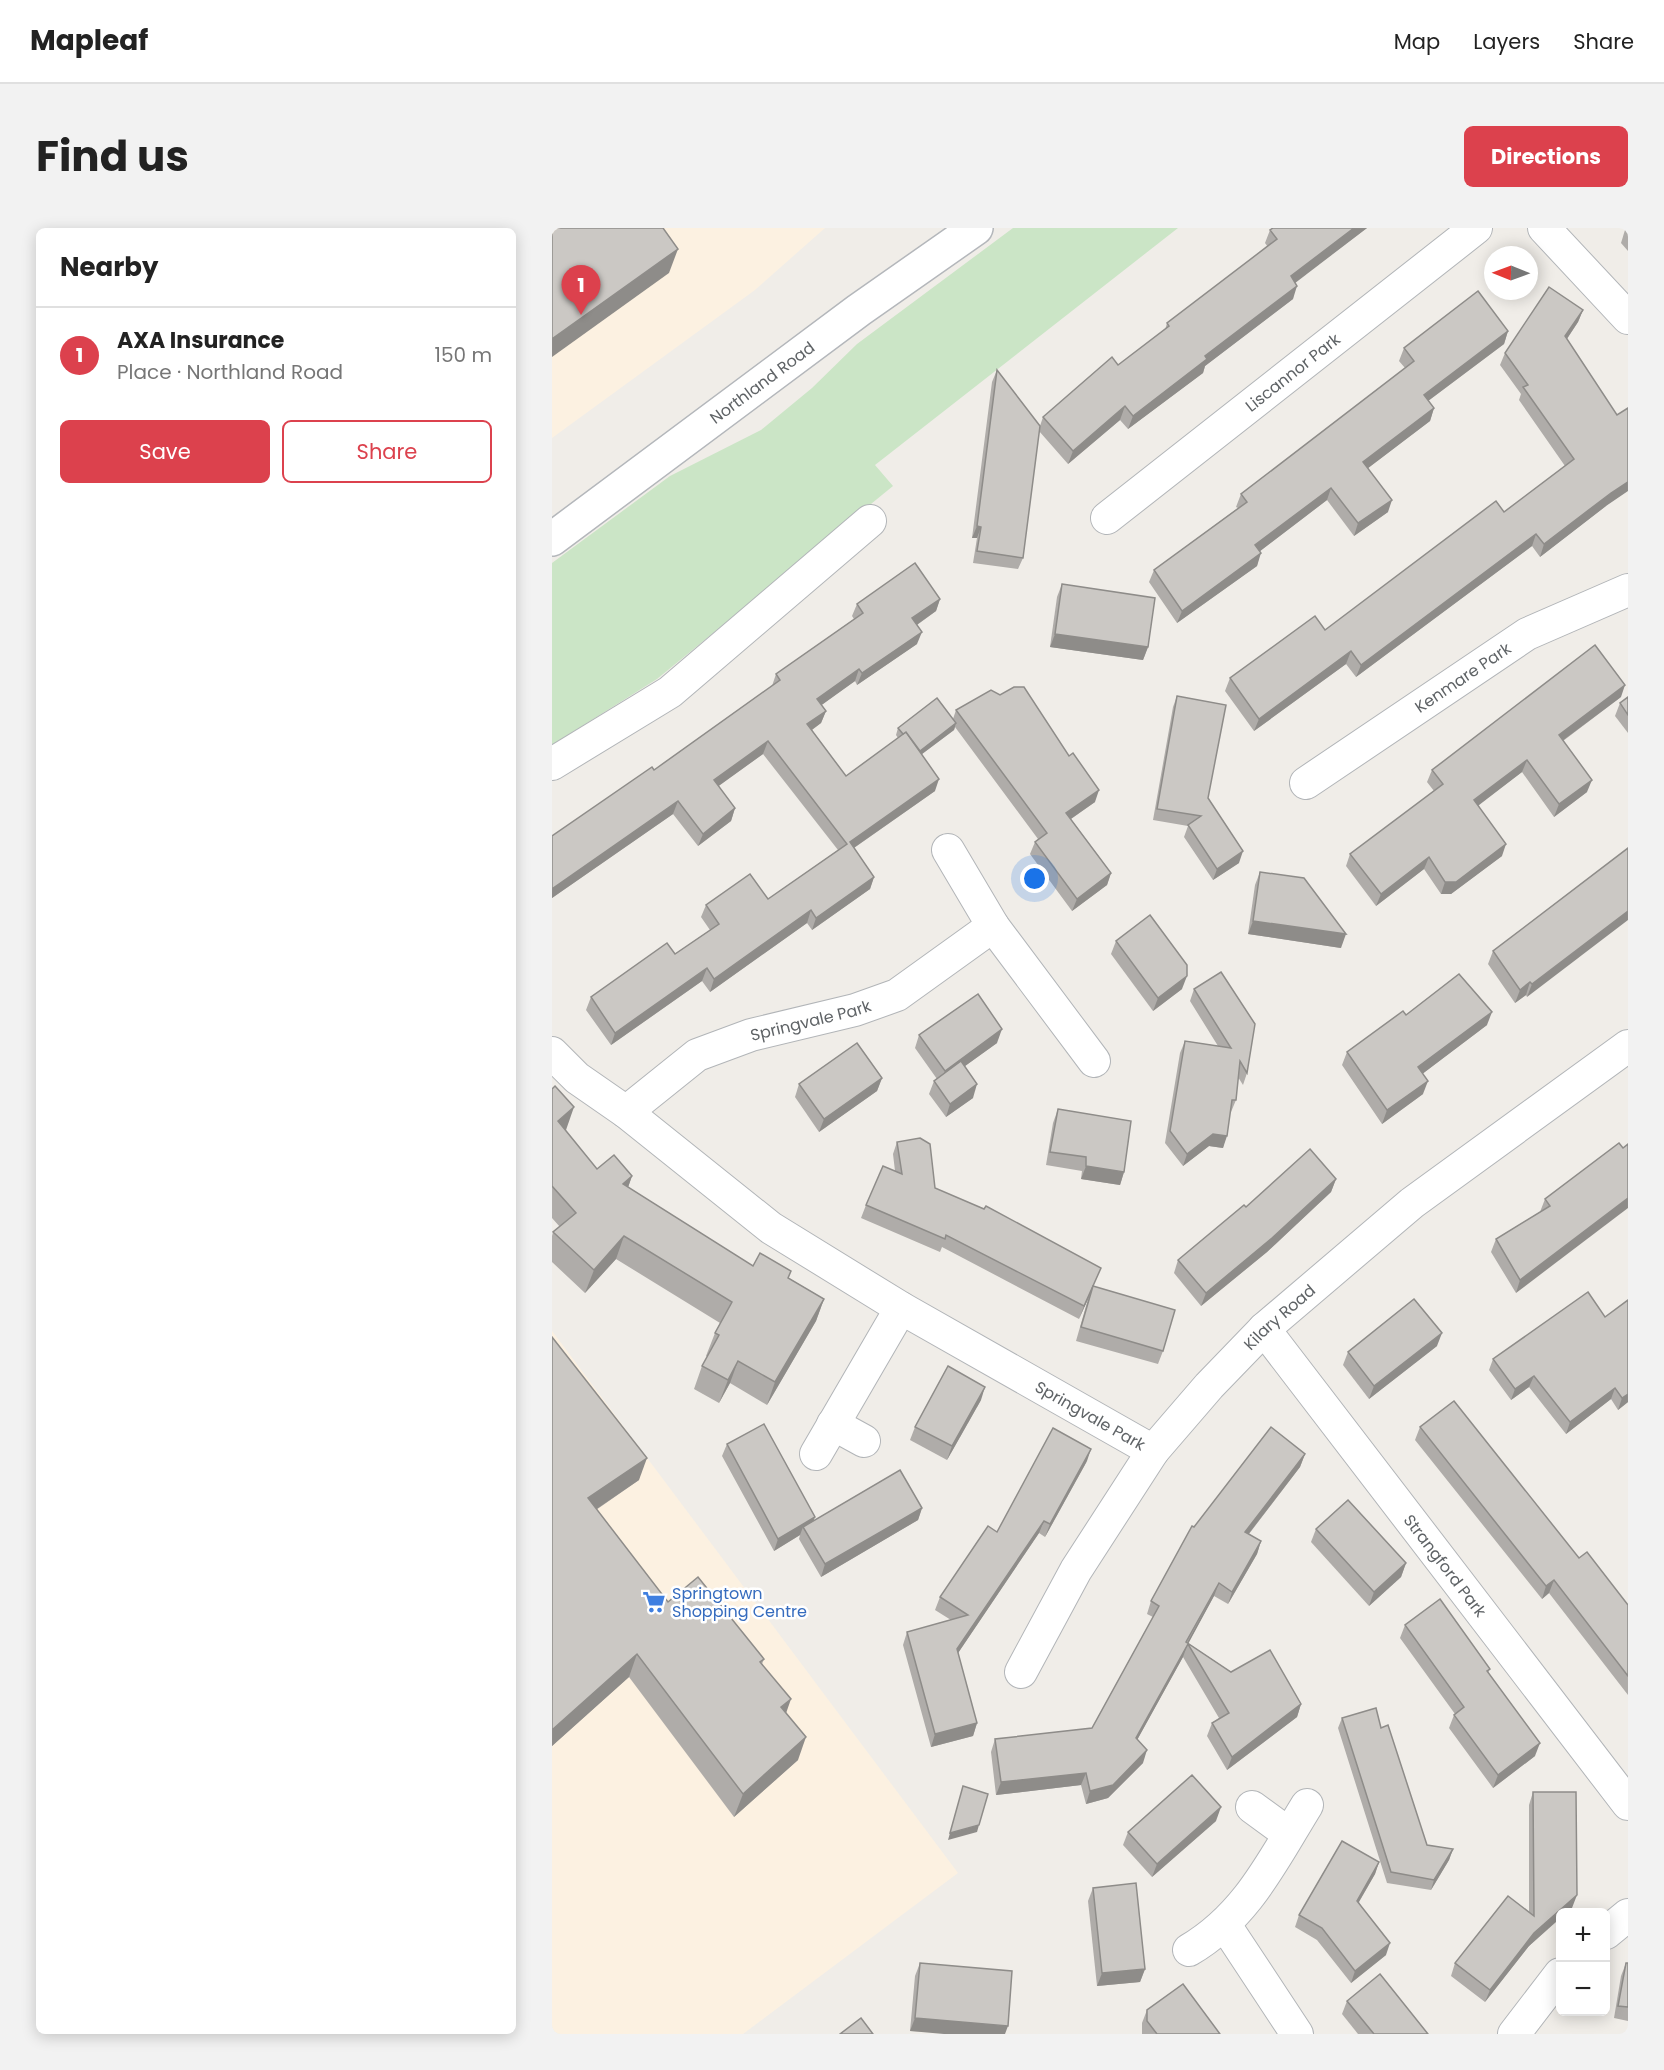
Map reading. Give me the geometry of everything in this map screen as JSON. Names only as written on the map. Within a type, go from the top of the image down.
[{"type":"main road","name":"Northland Road","points":[[552,539],[859,310],[976,228]]},
{"type":"street","name":"Liscannor Park","points":[[1107,518],[1476,228]]},
{"type":"street","points":[[1544,228],[1628,318]]},
{"type":"street","points":[[552,764],[670,692],[870,521]]},
{"type":"street","name":"Kenmare Park","points":[[1306,783],[1527,634],[1628,591]]},
{"type":"street","points":[[948,850],[993,926],[1094,1061]]},
{"type":"street","name":"Springvale Park","points":[[626,1112],[697,1056],[751,1035],[855,1010],[897,995],[993,926]]},
{"type":"street","name":"Kilary Road","points":[[1021,1672],[1076,1570],[1153,1451],[1209,1386],[1263,1329],[1412,1203],[1628,1046]]},
{"type":"street","name":"Springvale Park","points":[[552,1053],[577,1078],[626,1112],[771,1228],[901,1308],[1153,1451]]},
{"type":"street","points":[[816,1454],[901,1308]]},
{"type":"street","name":"Strangford Park","points":[[1263,1329],[1628,1804]]},
{"type":"street","points":[[833,1424],[864,1441]]},
{"type":"street","points":[[1189,1950],[1225,1925],[1246,1903],[1307,1805]]},
{"type":"street","points":[[1252,1807],[1288,1834]]},
{"type":"street","points":[[1610,1929],[1628,1915]]},
{"type":"street","points":[[1225,1925],[1297,2034]]},
{"type":"street","points":[[1514,2034],[1556,1979]]},
{"type":"shaded area","points":[[552,228],[825,228],[755,290],[552,438]]},
{"type":"shaded area","name":"Springtown Shopping Centre","points":[[552,1331],[958,1873],[743,2034],[552,2034]]},
{"type":"green space","points":[[1013,228],[1178,228],[875,465],[893,486],[657,679],[552,745],[552,563],[670,476],[761,430],[812,388],[857,344]]},
{"type":"building","points":[[552,228],[663,228],[678,249],[552,339]]},
{"type":"building","points":[[1273,228],[1354,228],[1291,276],[1297,286],[1205,356],[1207,359],[1133,416],[1125,406],[1073,451],[1043,417],[1112,357],[1118,365],[1169,326],[1167,323],[1277,239],[1270,230]]},
{"type":"building","points":[[1549,287],[1583,310],[1565,336],[1617,415],[1628,408],[1628,482],[1544,544],[1536,534],[1361,665],[1351,651],[1259,719],[1230,678],[1315,616],[1325,630],[1496,501],[1504,512],[1574,459],[1523,387],[1528,385],[1505,353]]},
{"type":"building","points":[[1478,291],[1508,331],[1424,395],[1434,408],[1363,462],[1392,500],[1358,523],[1331,488],[1255,545],[1261,553],[1182,611],[1154,570],[1247,502],[1241,494],[1414,361],[1404,348]]},
{"type":"building","points":[[997,370],[1040,426],[1023,558],[977,551],[981,527],[977,526]]},
{"type":"building","points":[[915,563],[940,599],[912,618],[922,632],[862,673],[859,669],[817,699],[826,711],[807,724],[846,776],[906,732],[939,779],[850,842],[874,877],[816,918],[811,910],[714,979],[707,968],[615,1033],[591,997],[667,943],[675,954],[719,924],[706,905],[750,874],[768,899],[847,844],[768,741],[714,780],[735,808],[703,834],[678,801],[552,889],[552,836],[652,767],[654,770],[780,680],[776,674],[863,613],[857,604]]},
{"type":"building","points":[[1062,584],[1155,598],[1148,647],[1055,634]]},
{"type":"building","points":[[1595,645],[1625,685],[1559,735],[1592,780],[1559,804],[1527,760],[1474,800],[1506,844],[1456,882],[1445,882],[1429,857],[1381,894],[1350,854],[1443,784],[1432,770]]},
{"type":"building","points":[[1014,687],[1024,687],[1069,756],[1073,753],[1099,790],[1066,813],[1111,873],[1077,899],[1035,842],[1047,833],[956,710],[991,690],[1000,695]]},
{"type":"building","points":[[1177,696],[1226,705],[1208,798],[1243,851],[1217,869],[1188,825],[1201,816],[1157,809]]},
{"type":"building","points":[[1628,697],[1628,715],[1620,703]]},
{"type":"building","points":[[937,698],[956,723],[920,751],[906,732],[903,734],[898,728]]},
{"type":"building","points":[[1628,848],[1628,911],[1532,984],[1530,982],[1520,990],[1493,951]]},
{"type":"building","points":[[1260,872],[1304,878],[1346,934],[1253,921]]},
{"type":"building","points":[[1150,915],[1187,965],[1187,976],[1158,998],[1116,941]]},
{"type":"building","points":[[1221,972],[1255,1024],[1247,1073],[1240,1061],[1236,1100],[1232,1100],[1227,1136],[1213,1134],[1187,1154],[1170,1131],[1185,1041],[1231,1048],[1194,989]]},
{"type":"building","points":[[1459,974],[1492,1012],[1418,1067],[1428,1081],[1387,1110],[1347,1052],[1403,1011],[1406,1015]]},
{"type":"building","points":[[978,994],[1002,1029],[945,1071],[919,1035]]},
{"type":"building","points":[[857,1043],[882,1078],[824,1119],[799,1084]]},
{"type":"building","points":[[961,1061],[977,1084],[950,1104],[934,1081]]},
{"type":"building","points":[[555,1086],[574,1107],[558,1121],[597,1169],[614,1155],[632,1176],[623,1184],[753,1266],[760,1253],[791,1271],[788,1278],[824,1299],[775,1382],[738,1361],[728,1380],[702,1366],[719,1335],[715,1333],[732,1302],[624,1236],[594,1270],[553,1232],[576,1213],[552,1186],[552,1089]]},
{"type":"building","points":[[1058,1109],[1131,1121],[1124,1172],[1086,1166],[1086,1157],[1050,1152]]},
{"type":"building","points":[[920,1138],[930,1144],[935,1188],[984,1209],[986,1206],[1101,1268],[1084,1306],[946,1235],[945,1239],[866,1205],[883,1166],[902,1174],[897,1142]]},
{"type":"building","points":[[1619,1143],[1623,1148],[1628,1144],[1628,1198],[1520,1280],[1496,1239],[1550,1206],[1545,1199]]},
{"type":"building","points":[[1310,1149],[1336,1179],[1272,1238],[1206,1293],[1178,1260],[1244,1205],[1246,1207]]},
{"type":"building","points":[[1093,1286],[1175,1310],[1163,1351],[1081,1327]]},
{"type":"building","points":[[1588,1292],[1605,1317],[1628,1300],[1628,1394],[1622,1398],[1615,1388],[1570,1422],[1534,1376],[1515,1389],[1493,1359]]},
{"type":"building","points":[[1414,1299],[1442,1333],[1374,1386],[1348,1352]]},
{"type":"building","points":[[552,1337],[647,1458],[588,1498],[668,1602],[698,1577],[764,1659],[760,1662],[791,1699],[781,1707],[806,1737],[743,1794],[637,1654],[552,1730]]},
{"type":"building","points":[[948,1366],[985,1387],[952,1446],[915,1427]]},
{"type":"building","points":[[1454,1401],[1579,1558],[1587,1552],[1628,1605],[1628,1676],[1554,1580],[1546,1586],[1420,1427]]},
{"type":"building","points":[[764,1424],[815,1517],[778,1539],[727,1444]]},
{"type":"building","points":[[1271,1427],[1305,1454],[1245,1532],[1261,1541],[1232,1592],[1219,1583],[1186,1642],[1231,1672],[1270,1650],[1301,1704],[1232,1757],[1212,1723],[1229,1713],[1188,1644],[1136,1738],[1147,1750],[1113,1785],[1090,1791],[1086,1773],[1001,1782],[995,1739],[1092,1728],[1159,1606],[1151,1601],[1192,1526],[1194,1527]]},
{"type":"building","points":[[1053,1428],[1091,1449],[1050,1524],[1044,1521],[957,1649],[977,1723],[935,1734],[907,1632],[968,1615],[940,1597],[988,1526],[997,1532]]},
{"type":"building","points":[[900,1470],[922,1508],[825,1564],[803,1527]]},
{"type":"building","points":[[1348,1500],[1406,1563],[1374,1592],[1316,1529]]},
{"type":"building","points":[[1440,1599],[1490,1669],[1487,1671],[1540,1743],[1498,1775],[1454,1715],[1464,1707],[1405,1625]]},
{"type":"building","points":[[1376,1708],[1381,1728],[1388,1725],[1427,1845],[1453,1849],[1434,1880],[1391,1872],[1342,1718]]},
{"type":"building","points":[[1192,1775],[1221,1807],[1157,1864],[1128,1832]]},
{"type":"building","points":[[963,1786],[988,1794],[979,1825],[950,1833]]},
{"type":"building","points":[[1533,1792],[1576,1792],[1577,1895],[1562,1908],[1556,1908],[1556,1914],[1534,1933],[1490,1990],[1455,1963],[1508,1896],[1534,1916]]},
{"type":"building","points":[[1342,1841],[1379,1862],[1357,1901],[1390,1943],[1355,1971],[1322,1928],[1299,1915]]},
{"type":"building","points":[[1136,1883],[1145,1969],[1102,1973],[1093,1888]]},
{"type":"building","points":[[920,1963],[1012,1971],[1008,2026],[915,2018]]},
{"type":"building","points":[[1626,1963],[1628,1963],[1628,2007],[1618,2006]]},
{"type":"building","points":[[1380,1974],[1428,2034],[1374,2034],[1347,2001]]},
{"type":"building","points":[[1183,1984],[1220,2034],[1157,2034],[1147,2021],[1147,2010]]},
{"type":"building","points":[[861,2018],[873,2034],[840,2034]]},
{"type":"place","name":"AXA Insurance","points":[[581,315]]},
{"type":"place","name":"Springtown Shopping Centre","points":[[654,1602]]}]
